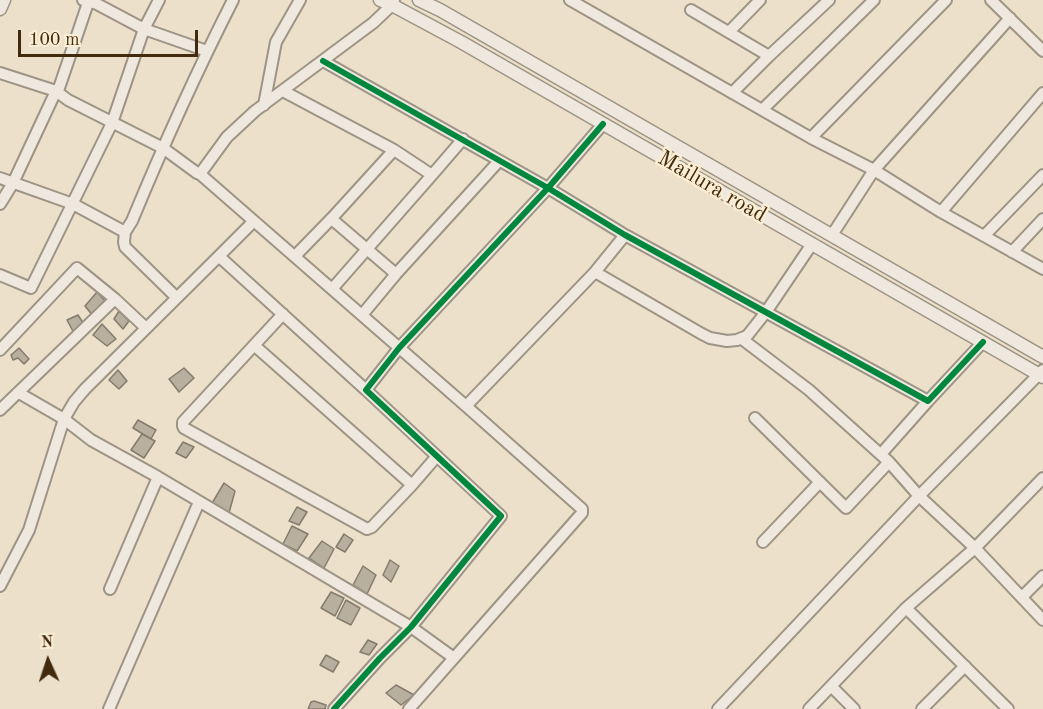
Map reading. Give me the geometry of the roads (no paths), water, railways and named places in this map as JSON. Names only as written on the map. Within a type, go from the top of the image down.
[{"type":"street","points":[[0,9],[4,0]]},
{"type":"street","points":[[0,274],[31,288],[112,123],[144,29],[159,0]]},
{"type":"street","points":[[176,297],[125,247],[125,232],[132,222],[207,51],[233,0]]},
{"type":"street","points":[[264,105],[276,42],[300,0]]},
{"type":"street","name":"Mailura road","points":[[380,0],[393,2],[1042,374]]},
{"type":"street","name":"Mailura road","points":[[420,0],[1043,357]]},
{"type":"street","points":[[570,0],[811,138],[874,170],[941,212],[1043,269]]},
{"type":"street","points":[[729,32],[760,0]]},
{"type":"street","points":[[732,93],[829,0]]},
{"type":"street","points":[[762,110],[874,0]]},
{"type":"street","points":[[811,138],[946,0]]},
{"type":"street","points":[[991,0],[1043,51]]},
{"type":"street","points":[[0,204],[13,183],[58,91],[87,1],[144,29],[207,51]]},
{"type":"street","points":[[200,174],[227,137],[264,105],[373,23],[393,2]]},
{"type":"street","points":[[692,10],[769,56]]},
{"type":"street","points":[[832,236],[874,170],[1010,18]]},
{"type":"street","points":[[323,61],[463,139],[625,234],[928,401]]},
{"type":"street","points":[[0,73],[56,91],[68,100],[163,148],[200,174],[581,508],[582,511],[409,709]]},
{"type":"street","points":[[283,91],[394,150],[432,175]]},
{"type":"street","points":[[941,212],[1043,93]]},
{"type":"street","points":[[366,390],[399,348],[548,188],[603,124]]},
{"type":"street","points":[[332,289],[463,139]]},
{"type":"street","points":[[295,256],[394,150]]},
{"type":"street","points":[[362,315],[396,274],[499,161]]},
{"type":"street","points":[[984,236],[1043,175]]},
{"type":"street","points":[[0,178],[72,204],[125,232]]},
{"type":"street","points":[[332,218],[396,274]]},
{"type":"street","points":[[1012,252],[1043,219]]},
{"type":"street","points":[[0,586],[28,530],[64,419],[74,402],[254,221]]},
{"type":"street","points":[[466,406],[595,272],[625,234]]},
{"type":"street","points":[[595,272],[702,334],[727,341],[747,336],[812,244]]},
{"type":"street","points":[[217,258],[222,259],[283,314],[501,516],[411,627],[334,709]]},
{"type":"street","points":[[0,350],[77,268],[146,328]]},
{"type":"street","points":[[0,410],[115,299]]},
{"type":"street","points":[[283,314],[183,423],[184,428],[367,529],[372,527],[437,456]]},
{"type":"street","points":[[742,339],[809,390],[885,458],[919,496],[975,548],[1043,620]]},
{"type":"street","points":[[755,418],[846,508],[928,401],[983,342]]},
{"type":"street","points":[[255,346],[412,485]]},
{"type":"street","points":[[718,709],[919,496],[1042,374]]},
{"type":"street","points":[[19,393],[64,419],[91,440],[158,477],[411,627],[454,658]]},
{"type":"street","points":[[110,589],[158,477]]},
{"type":"street","points":[[809,709],[906,608],[975,548],[1043,478]]},
{"type":"street","points":[[763,542],[820,482]]},
{"type":"street","points":[[109,709],[199,502]]},
{"type":"street","points":[[1022,597],[1043,576]]},
{"type":"street","points":[[906,608],[1008,709]]},
{"type":"street","points":[[922,709],[965,666]]},
{"type":"street","points":[[831,686],[854,709]]}]
